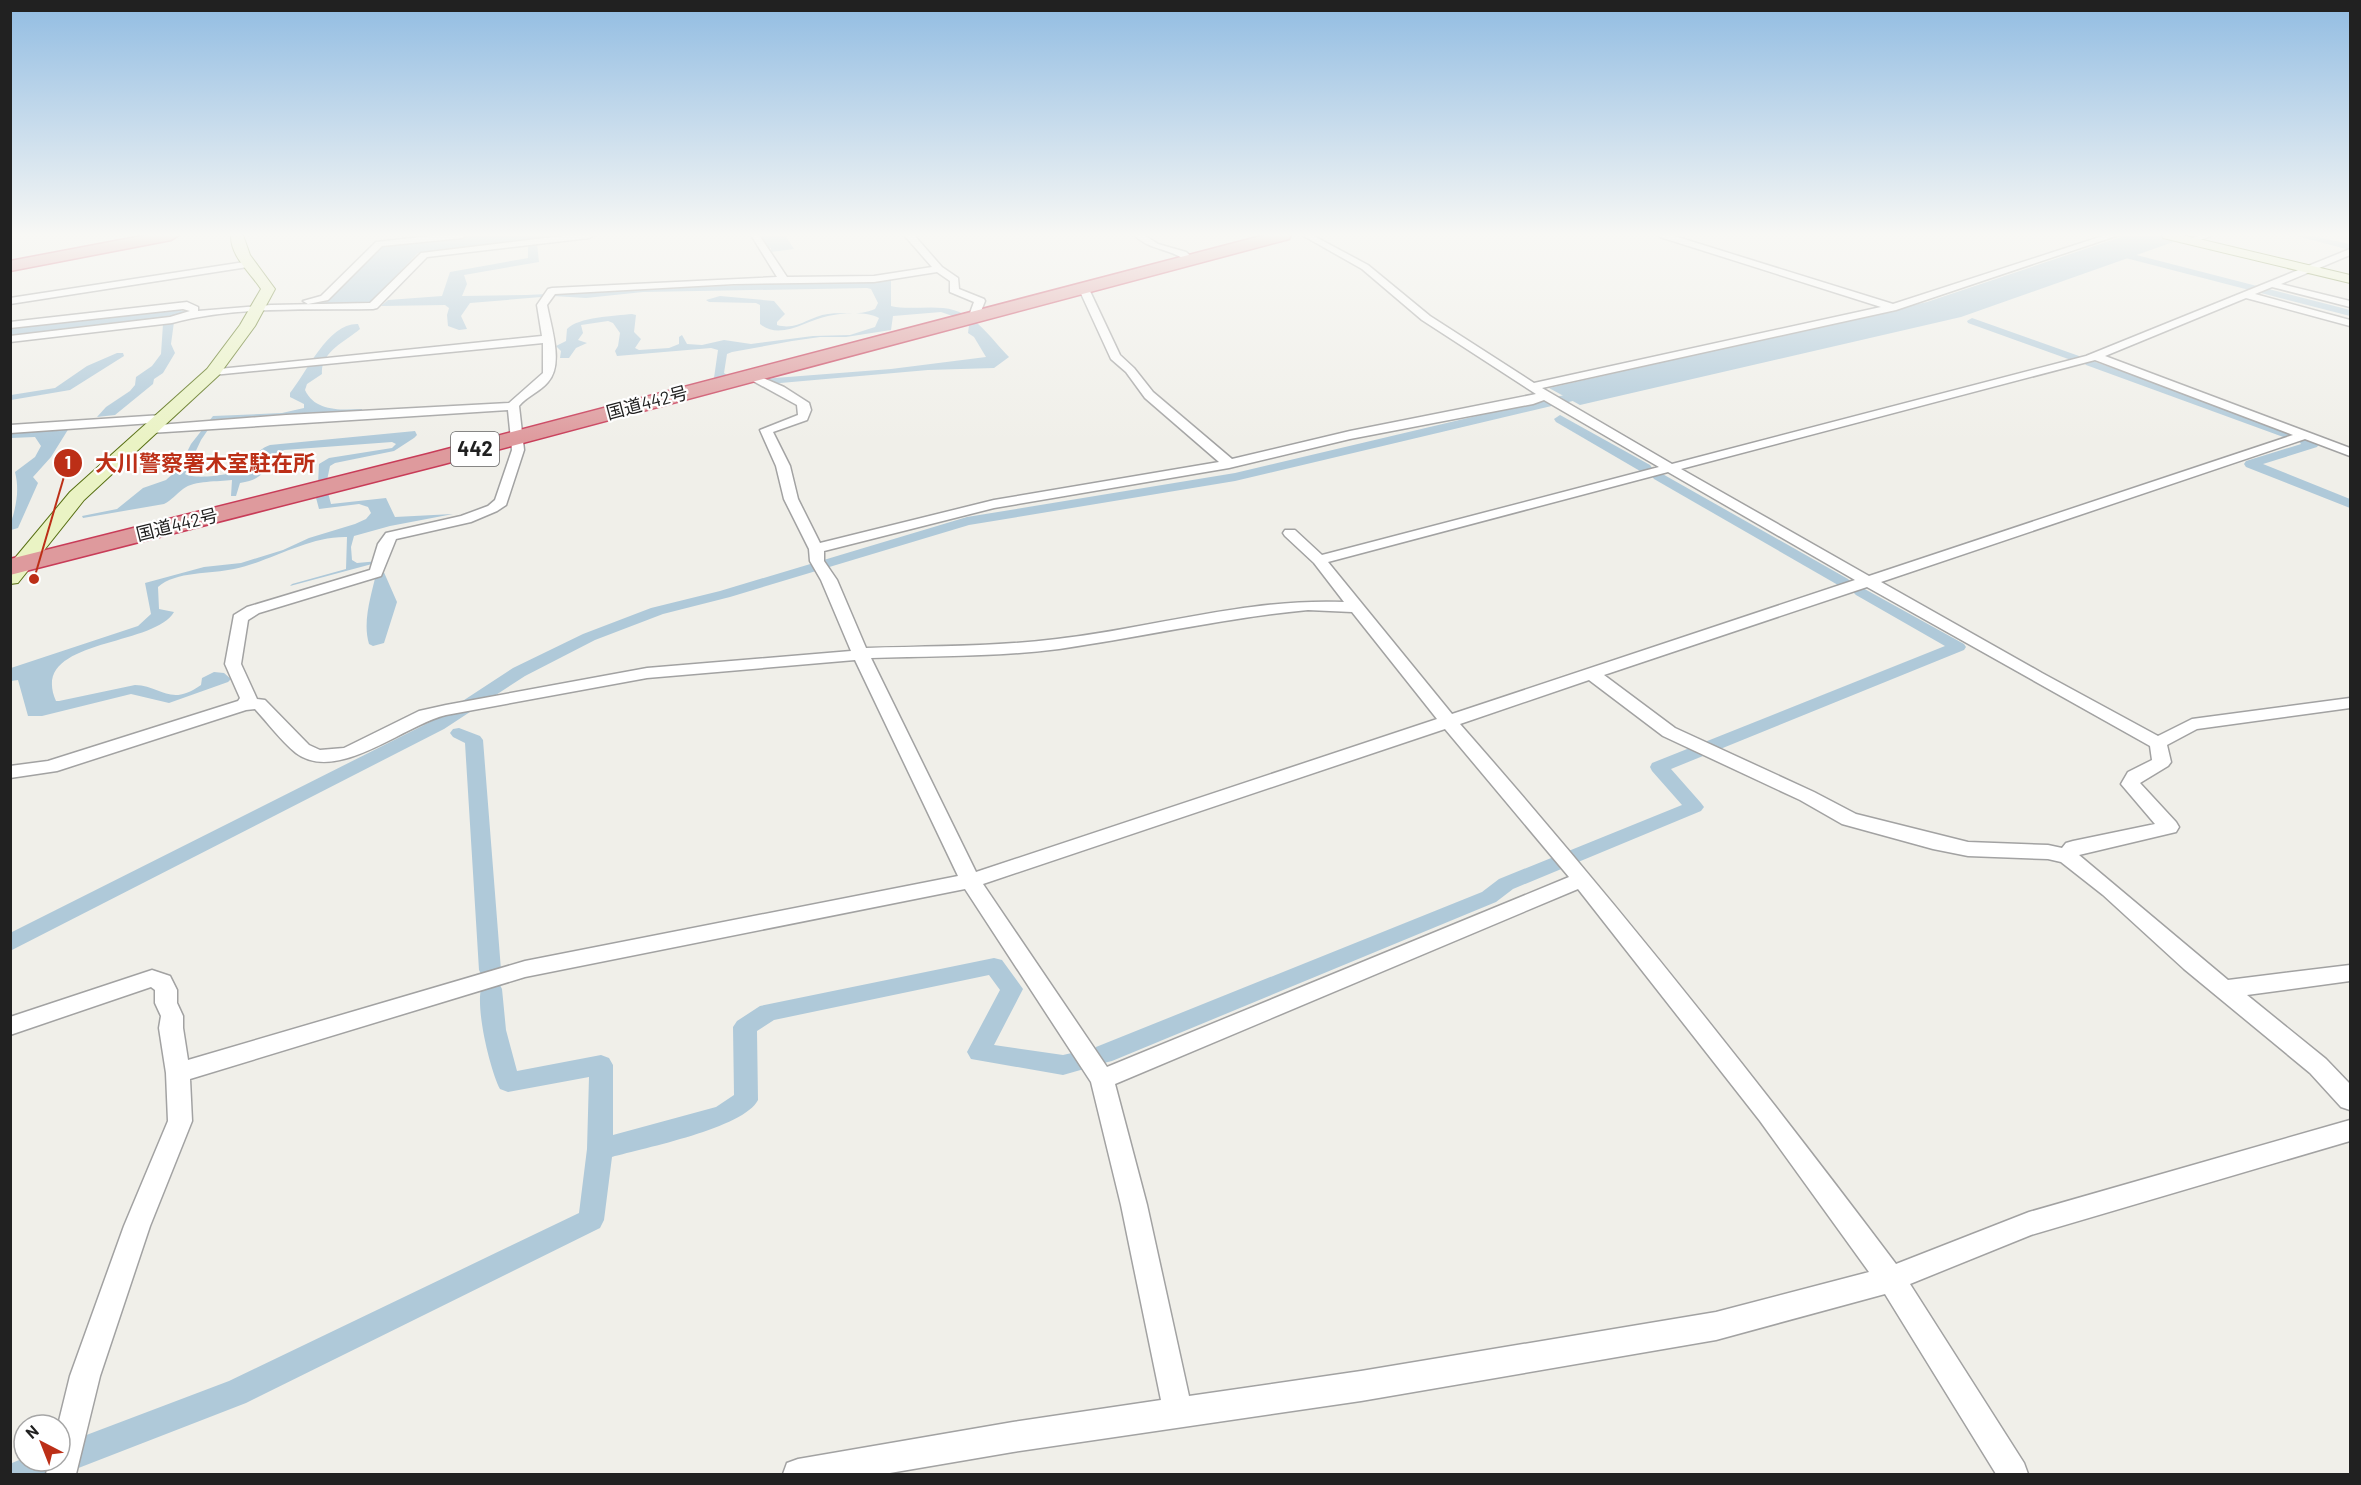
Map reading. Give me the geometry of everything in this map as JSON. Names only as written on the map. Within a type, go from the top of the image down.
[{"type":"highway","name":"国道442号","points":[[14,570],[1021,304]]},
{"type":"main road","points":[[14,570],[77,496],[213,372],[260,305]]},
{"type":"street","points":[[10,325],[187,305],[192,309],[269,304]]},
{"type":"street","points":[[10,339],[172,320],[184,315],[260,305],[376,304]]},
{"type":"street","points":[[244,705],[249,698],[233,664],[240,618],[253,610],[376,573],[381,566],[381,554],[390,536],[481,514],[497,507],[501,502],[518,450],[513,439],[516,416],[513,406],[516,400],[544,381],[549,373],[542,304]]},
{"type":"street","points":[[977,316],[975,313],[979,304]]},
{"type":"street","points":[[1091,304],[1115,357],[1130,370],[1149,395],[1229,464]]},
{"type":"street","points":[[1407,304],[1472,350],[1545,396],[2036,677],[2158,743],[2162,762],[2135,776],[2130,784],[2169,827],[2073,848],[2067,856]]},
{"type":"street","points":[[1880,304],[1892,308]]},
{"type":"street","points":[[1531,387],[1903,304]]},
{"type":"street","points":[[1319,560],[2095,356],[2223,304]]},
{"type":"street","points":[[2298,304],[2350,323]]},
{"type":"street","points":[[213,372],[546,339]]},
{"type":"street","points":[[2095,356],[2350,452]]},
{"type":"street","points":[[750,376],[780,389],[803,403],[806,410],[802,417],[766,430],[783,466],[791,498],[861,654],[970,881],[1102,1079],[1134,1205],[1178,1412]]},
{"type":"street","points":[[819,561],[994,504],[1229,464],[1350,435],[1545,396]]},
{"type":"street","points":[[10,429],[298,419],[513,406]]},
{"type":"street","points":[[178,1073],[525,969],[970,881],[2306,435]]},
{"type":"street","points":[[1290,533],[1319,560],[1448,720],[1548,837],[1769,1114],[1891,1279],[2013,1474]]},
{"type":"street","points":[[10,772],[50,766],[244,705],[259,704],[303,749],[317,756],[348,753],[425,715],[647,673],[861,654],[991,650],[1058,644],[1256,610],[1308,605],[1356,607]]},
{"type":"street","points":[[1590,673],[1669,732],[1807,796],[1849,819],[1968,849],[2048,852],[2067,856],[2110,890],[2192,963],[2318,1066],[2350,1100]]},
{"type":"street","points":[[2158,743],[2192,724],[2350,704]]},
{"type":"street","points":[[1102,1079],[1577,875]]},
{"type":"street","points":[[2226,989],[2350,974]]},
{"type":"street","points":[[10,1026],[152,978],[162,982],[166,990],[166,1003],[172,1016],[171,1028],[178,1073],[180,1121],[137,1226],[85,1376],[62,1474]]},
{"type":"street","points":[[798,1474],[1013,1437],[1361,1386],[1716,1326],[1891,1279],[2029,1224],[2350,1131]]},
{"type":"water","points":[[289,304],[337,304],[267,307],[11,337],[10,326],[182,308],[181,311]]},
{"type":"water","points":[[469,304],[461,316],[467,329],[459,330],[448,326],[449,308],[445,305],[381,306]]},
{"type":"water","points":[[759,304],[777,304],[785,314],[777,325],[784,326],[797,325],[821,315],[850,313],[820,318],[794,328],[776,330],[768,329],[760,324]]},
{"type":"water","points":[[877,304],[891,304],[903,308],[930,307],[954,310],[981,326],[1009,357],[994,368],[928,370],[769,384],[762,379],[891,369],[986,357],[974,337],[968,333],[967,321],[941,312],[893,316],[891,330],[846,337],[820,337],[732,352],[727,354],[724,373],[727,375],[714,378],[718,350],[711,348],[617,356],[615,351],[620,333],[613,323],[608,321],[581,325],[583,333],[578,340],[587,343],[576,348],[569,358],[560,358],[561,351],[556,346],[566,341],[567,329],[572,325],[597,318],[636,315],[634,332],[641,339],[635,348],[639,350],[669,348],[679,344],[679,337],[682,335],[687,344],[702,345],[724,340],[751,344],[813,336],[850,335],[875,327],[879,318],[854,313],[875,309]]},
{"type":"water","points":[[1917,304],[1997,304],[1961,317],[1580,405],[1549,388]]},
{"type":"water","points":[[174,322],[171,344],[175,353],[163,373],[115,415],[97,417],[106,407],[130,391],[135,385],[136,377],[152,366],[161,354],[163,324]]},
{"type":"water","points":[[358,324],[360,329],[329,353],[322,366],[322,374],[307,384],[305,390],[315,402],[322,406],[362,409],[362,412],[214,421],[201,440],[185,474],[206,477],[241,470],[259,452],[270,445],[415,431],[417,435],[414,438],[394,451],[330,466],[326,485],[331,504],[386,498],[395,517],[453,514],[390,526],[354,536],[351,547],[352,560],[357,563],[379,561],[397,602],[384,643],[373,646],[369,644],[367,635],[368,607],[377,570],[372,564],[290,586],[346,569],[347,537],[318,540],[234,569],[194,574],[165,582],[158,587],[159,609],[174,612],[162,624],[75,655],[60,666],[52,681],[56,701],[135,685],[166,694],[181,694],[201,685],[202,678],[214,672],[224,673],[231,679],[228,682],[169,703],[131,694],[42,716],[28,716],[18,680],[11,681],[11,668],[138,626],[151,614],[145,583],[204,567],[241,563],[366,519],[371,513],[368,507],[359,504],[319,509],[315,494],[319,464],[329,458],[392,448],[396,444],[392,442],[284,450],[257,478],[240,483],[236,496],[231,496],[232,480],[200,483],[188,486],[164,504],[83,518],[82,516],[117,509],[143,488],[166,480],[179,468],[191,444],[213,416],[282,413],[304,408],[304,404],[290,397],[290,393],[328,340],[337,331]]},
{"type":"water","points":[[117,353],[123,353],[124,356],[70,390],[11,400],[11,395],[55,388],[87,366]]},
{"type":"water","points":[[69,428],[51,457],[33,477],[38,483],[18,528],[11,530],[17,494],[15,472],[35,457],[41,446],[35,437],[11,438],[11,432]]},
{"type":"waterway","points":[[2316,304],[2350,313]]},
{"type":"waterway","points":[[1972,321],[2075,358]]},
{"type":"waterway","points":[[2090,363],[2290,435]]},
{"type":"waterway","points":[[10,943],[438,725],[519,672],[589,637],[657,611],[725,594],[967,521],[1235,477],[1590,393]]},
{"type":"waterway","points":[[1560,419],[1645,468]]},
{"type":"waterway","points":[[2305,441],[2313,444],[2251,464],[2350,504]]},
{"type":"waterway","points":[[1659,476],[1843,582]]},
{"type":"waterway","points":[[1104,1054],[1489,897],[1506,884],[1694,807],[1659,767],[1958,647],[1861,592]]},
{"type":"waterway","points":[[459,733],[474,740],[490,970]]},
{"type":"waterway","points":[[600,1149],[723,1115],[746,1100],[745,1027],[768,1012],[994,966],[1012,989],[979,1052],[1063,1065],[1076,1062]]},
{"type":"waterway","points":[[491,989],[494,1030],[508,1082],[601,1065],[600,1149]]},
{"type":"waterway","points":[[72,1455],[236,1393],[591,1220],[600,1149]]},
{"type":"place","name":"大川警察署木室駐在所","points":[[34,579]]}]
